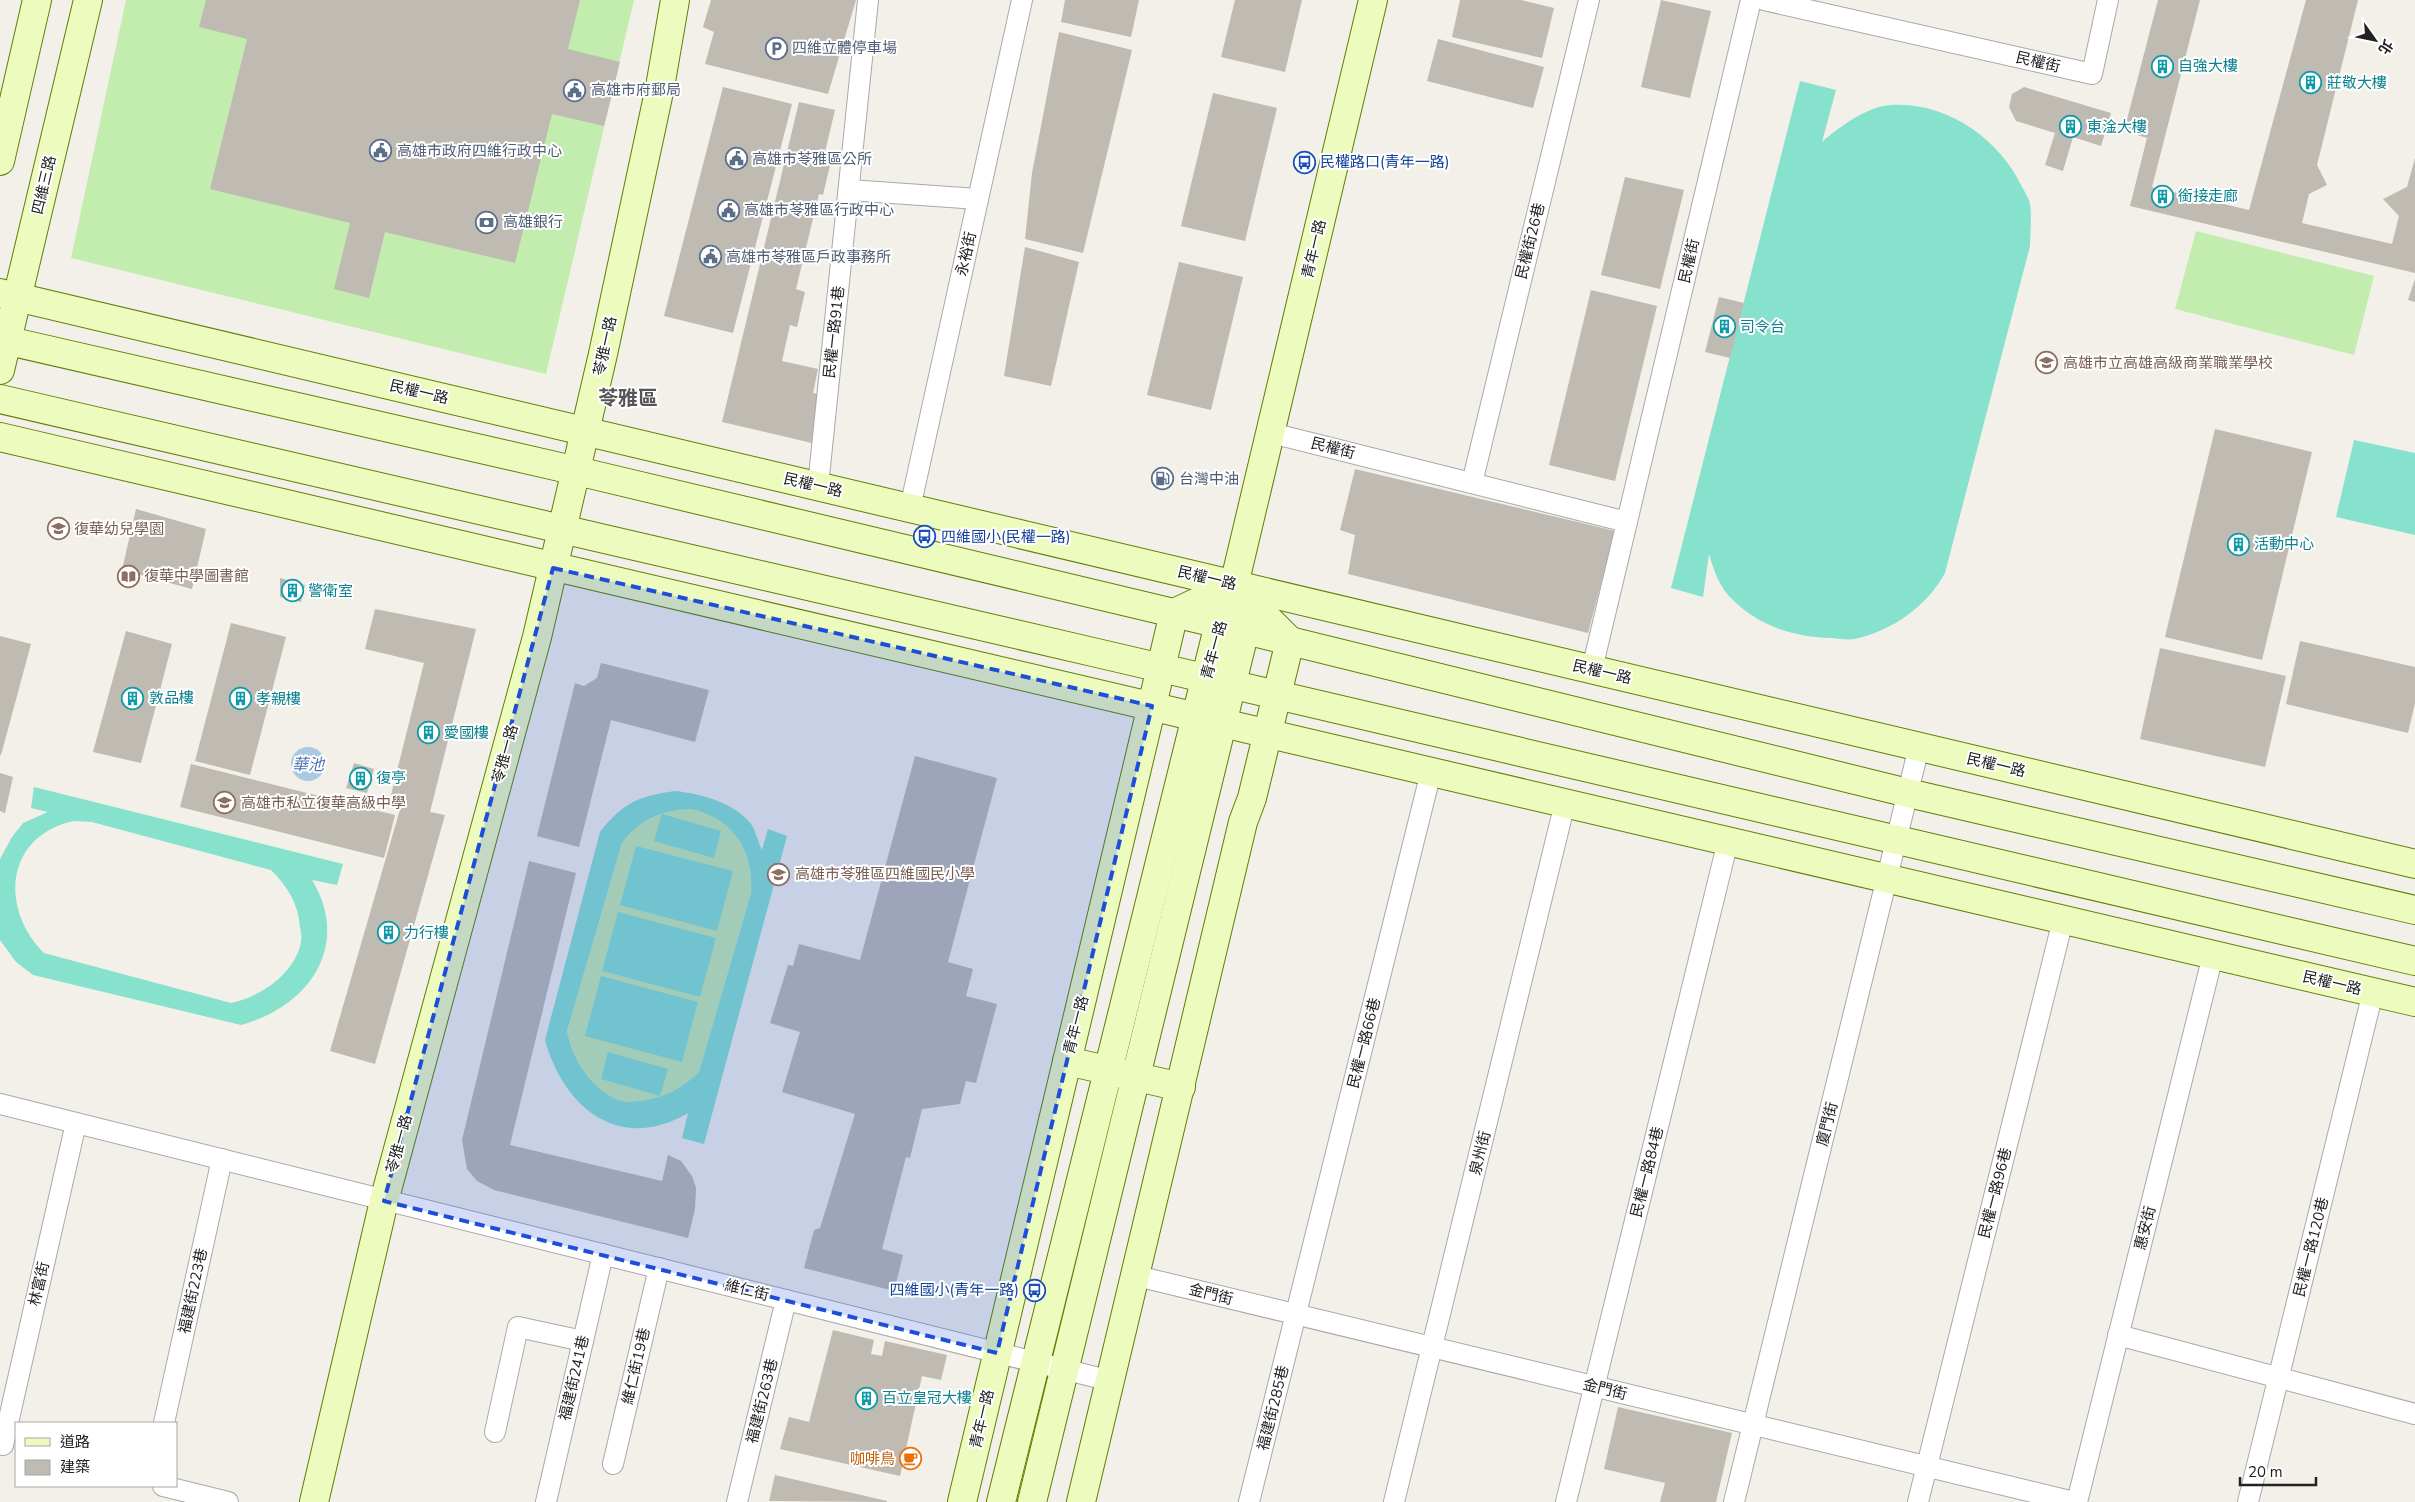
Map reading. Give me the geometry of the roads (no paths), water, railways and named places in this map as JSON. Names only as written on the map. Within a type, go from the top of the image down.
[{"type":"street","points":[[0,160],[36,0]]},
{"type":"street","name":"四維三路","points":[[0,370],[9,295],[88,0]]},
{"type":"street","name":"苓雅一路","points":[[314,1502],[384,1201],[537,637],[577,471],[660,87],[675,0]]},
{"type":"street","name":"民權一路91巷","points":[[818,486],[868,0]]},
{"type":"street","name":"永裕街","points":[[910,508],[1022,0]]},
{"type":"street","name":"青年一路","points":[[1032,1502],[1222,723],[1219,682],[1232,627],[1234,584],[1373,0]]},
{"type":"street","name":"民權街26巷","points":[[1472,483],[1589,0]]},
{"type":"street","name":"民權街","points":[[1592,669],[1751,0]]},
{"type":"street","name":"民權街","points":[[1764,0],[2092,74],[2108,0]]},
{"type":"street","points":[[849,190],[978,200]]},
{"type":"street","name":"民權一路","points":[[9,295],[2415,864]]},
{"type":"street","points":[[4,340],[577,471],[1290,641],[1908,793],[2415,910]]},
{"type":"street","points":[[0,399],[562,531],[1162,668],[1276,697],[1898,838],[2415,961]]},
{"type":"street","name":"民權街","points":[[1271,433],[1627,522]]},
{"type":"street","name":"民權一路","points":[[0,436],[553,568],[1152,706],[2415,1002]]},
{"type":"street","points":[[1234,584],[1290,641]]},
{"type":"street","name":"青年一路","points":[[962,1502],[1174,613],[1234,584]]},
{"type":"street","points":[[1082,1502],[1243,822],[1252,798],[1290,641]]},
{"type":"street","name":"青年一路","points":[[1001,1502],[1196,717],[1219,682]]},
{"type":"street","name":"廈門街","points":[[1734,1502],[1920,747]]},
{"type":"street","name":"民權一路66巷","points":[[1296,1314],[1431,772]]},
{"type":"street","name":"泉州街","points":[[1394,1502],[1565,803]]},
{"type":"street","name":"民權一路84巷","points":[[1566,1502],[1728,841]]},
{"type":"street","name":"民權一路96巷","points":[[1918,1502],[2063,920]]},
{"type":"street","name":"惠安街","points":[[2075,1502],[2213,954]]},
{"type":"street","name":"民權一路120巷","points":[[2248,1502],[2372,992]]},
{"type":"street","points":[[1067,1061],[1181,1087]]},
{"type":"street","name":"維仁街","points":[[0,1104],[1111,1382]]},
{"type":"street","name":"林富街","points":[[6,1446],[76,1123]]},
{"type":"street","name":"福建街223巷","points":[[164,1422],[222,1159]]},
{"type":"street","name":"福建街241巷","points":[[546,1502],[603,1254]]},
{"type":"street","name":"維仁街19巷","points":[[613,1464],[659,1268]]},
{"type":"street","name":"金門街","points":[[1137,1276],[2075,1502]]},
{"type":"street","name":"福建街263巷","points":[[737,1502],[786,1300]]},
{"type":"street","name":"福建街285巷","points":[[1249,1502],[1296,1314]]},
{"type":"street","points":[[495,1432],[518,1326],[583,1341]]},
{"type":"street","points":[[2118,1335],[2415,1414]]},
{"type":"street","points":[[167,1487],[228,1502]]},
{"type":"water","name":"華池","points":[[308,747],[320,752],[325,764],[320,776],[308,781],[296,776],[291,764],[296,752]]},
{"type":"place","name":"四維立體停車場","points":[[776,48]]},
{"type":"place","name":"自強大樓","points":[[2162,66]]},
{"type":"place","name":"莊敬大樓","points":[[2311,83]]},
{"type":"place","name":"高雄市府郵局","points":[[575,90]]},
{"type":"place","name":"東淦大樓","points":[[2071,127]]},
{"type":"place","name":"高雄市政府四維行政中心","points":[[381,151]]},
{"type":"place","name":"高雄市苓雅區公所","points":[[736,159]]},
{"type":"place","name":"民權路口(青年一路)","points":[[1304,162]]},
{"type":"place","name":"銜接走廊","points":[[2162,196]]},
{"type":"place","name":"高雄市苓雅區行政中心","points":[[728,210]]},
{"type":"place","name":"高雄銀行","points":[[487,222]]},
{"type":"place","name":"高雄市苓雅區戶政事務所","points":[[710,257]]},
{"type":"place","name":"司令台","points":[[1724,327]]},
{"type":"place","name":"高雄市立高雄高級商業職業學校","points":[[2047,363]]},
{"type":"place","name":"台灣中油","points":[[1163,479]]},
{"type":"place","name":"復華幼兒學園","points":[[58,529]]},
{"type":"place","name":"四維國小(民權一路)","points":[[925,537]]},
{"type":"place","name":"活動中心","points":[[2238,544]]},
{"type":"place","name":"復華中學圖書館","points":[[128,576]]},
{"type":"place","name":"警衛室","points":[[292,591]]},
{"type":"place","name":"敦品樓","points":[[133,698]]},
{"type":"place","name":"孝親樓","points":[[240,699]]},
{"type":"place","name":"愛國樓","points":[[428,733]]},
{"type":"place","name":"復亭","points":[[360,778]]},
{"type":"place","name":"高雄市私立復華高級中學","points":[[225,803]]},
{"type":"place","name":"高雄市苓雅區四維國民小學","points":[[779,874]]},
{"type":"place","name":"力行樓","points":[[388,933]]},
{"type":"place","name":"四維國小(青年一路)","points":[[1035,1290]]},
{"type":"place","name":"百立皇冠大樓","points":[[866,1398]]},
{"type":"place","name":"咖啡鳥","points":[[911,1459]]},
{"type":"district","name":"苓雅區","points":[[628,398]]}]
